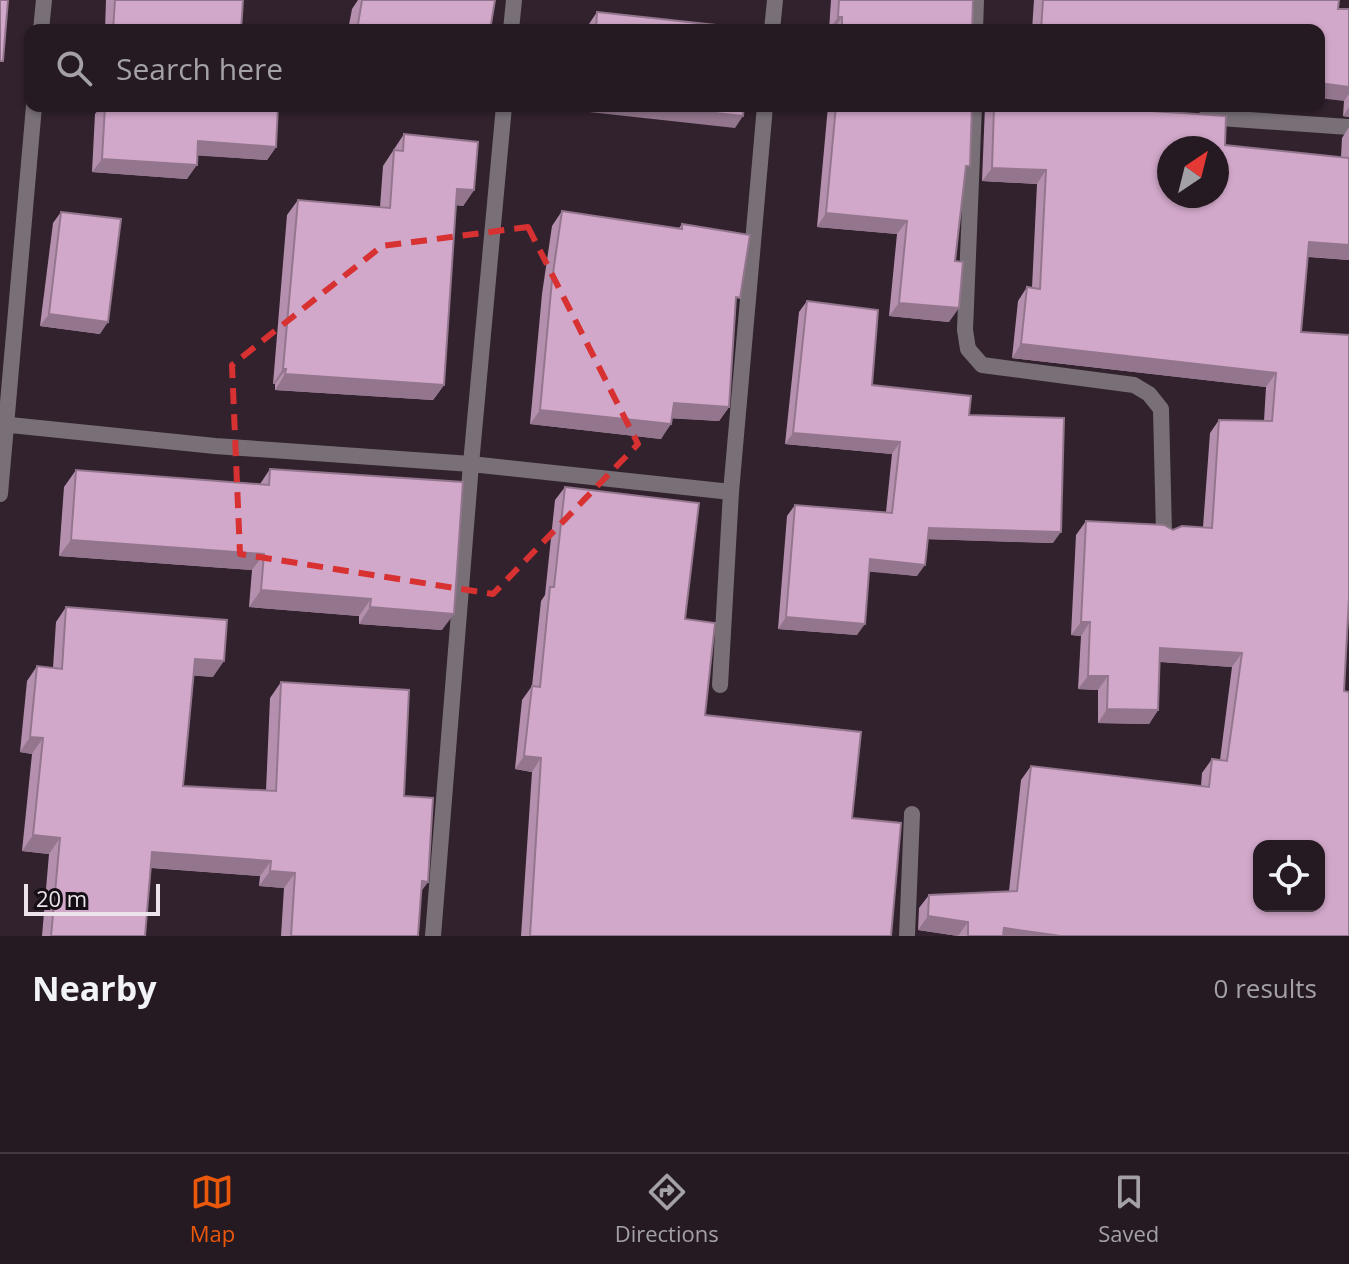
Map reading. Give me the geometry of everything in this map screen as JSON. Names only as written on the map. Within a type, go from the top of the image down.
[{"type":"street","points":[[42,24],[44,0]]},
{"type":"street","points":[[512,24],[514,0]]},
{"type":"street","points":[[773,24],[775,0]]},
{"type":"street","points":[[975,24],[976,0]]},
{"type":"street","points":[[0,494],[3,424],[33,112]]},
{"type":"street","points":[[433,936],[503,112]]},
{"type":"street","points":[[720,685],[731,492],[764,112]]},
{"type":"street","points":[[974,112],[964,303],[968,349],[982,365],[1134,385],[1149,394],[1161,409],[1164,533]]},
{"type":"street","points":[[1197,117],[1349,127]]},
{"type":"street","points":[[3,424],[215,446],[471,464],[731,492]]},
{"type":"street","points":[[907,936],[912,814]]},
{"type":"highlighted area","points":[[528,227],[638,444],[493,594],[240,554],[232,365],[382,246]]},
{"type":"building","points":[[0,0],[8,0],[3,61],[0,61]]},
{"type":"building","points":[[115,0],[243,0],[241,24],[113,24]]},
{"type":"building","points":[[362,0],[495,0],[491,24],[358,24]]},
{"type":"building","points":[[839,0],[973,0],[972,24],[842,24],[842,17],[838,17]]},
{"type":"building","points":[[1043,0],[1339,0],[1338,9],[1349,9],[1349,87],[1325,84],[1325,24],[1041,24]]},
{"type":"building","points":[[597,12],[706,24],[596,24]]},
{"type":"building","points":[[105,112],[278,112],[276,147],[198,141],[197,165],[102,159]]},
{"type":"building","points":[[706,112],[743,112],[743,116]]},
{"type":"building","points":[[835,112],[972,112],[970,166],[966,166],[955,261],[963,262],[959,308],[899,303],[907,221],[826,213]]},
{"type":"building","points":[[994,112],[1167,112],[1226,116],[1225,136],[1157,136],[1157,208],[1229,208],[1229,145],[1349,158],[1349,245],[1309,242],[1301,332],[1349,335],[1349,597],[1344,691],[1349,692],[1349,936],[1061,936],[1004,928],[1003,936],[968,936],[968,922],[928,916],[929,895],[1017,891],[1031,766],[1209,787],[1212,759],[1227,761],[1242,653],[1160,648],[1158,710],[1107,709],[1108,676],[1088,676],[1090,622],[1081,622],[1086,521],[1164,525],[1173,530],[1182,526],[1212,528],[1219,420],[1272,421],[1276,373],[1021,344],[1027,287],[1040,289],[1046,170],[992,168]]},
{"type":"building","points":[[404,134],[478,142],[474,190],[457,189],[444,385],[285,374],[298,200],[390,208],[394,150],[403,151]]},
{"type":"building","points":[[562,211],[682,229],[682,224],[750,235],[740,298],[736,297],[729,407],[674,403],[671,424],[540,410]]},
{"type":"building","points":[[61,212],[121,219],[108,322],[49,314]]},
{"type":"building","points":[[807,301],[878,310],[872,385],[971,396],[969,415],[1064,418],[1061,532],[929,528],[925,565],[870,559],[865,624],[786,617],[795,505],[892,513],[900,442],[793,433]]},
{"type":"building","points":[[270,469],[463,482],[454,614],[370,607],[371,599],[261,590],[264,554],[71,540],[76,470],[269,485]]},
{"type":"building","points":[[565,487],[699,503],[685,619],[715,623],[705,715],[861,732],[852,818],[901,823],[891,936],[530,936],[541,758],[524,756],[532,686],[540,687],[550,587],[554,587]]},
{"type":"building","points":[[66,607],[227,620],[224,661],[195,659],[183,786],[276,791],[281,682],[409,690],[404,796],[433,798],[428,882],[422,881],[418,936],[291,936],[295,873],[270,871],[271,861],[152,852],[145,936],[51,936],[60,838],[33,835],[43,738],[30,737],[37,666],[62,669]]}]
